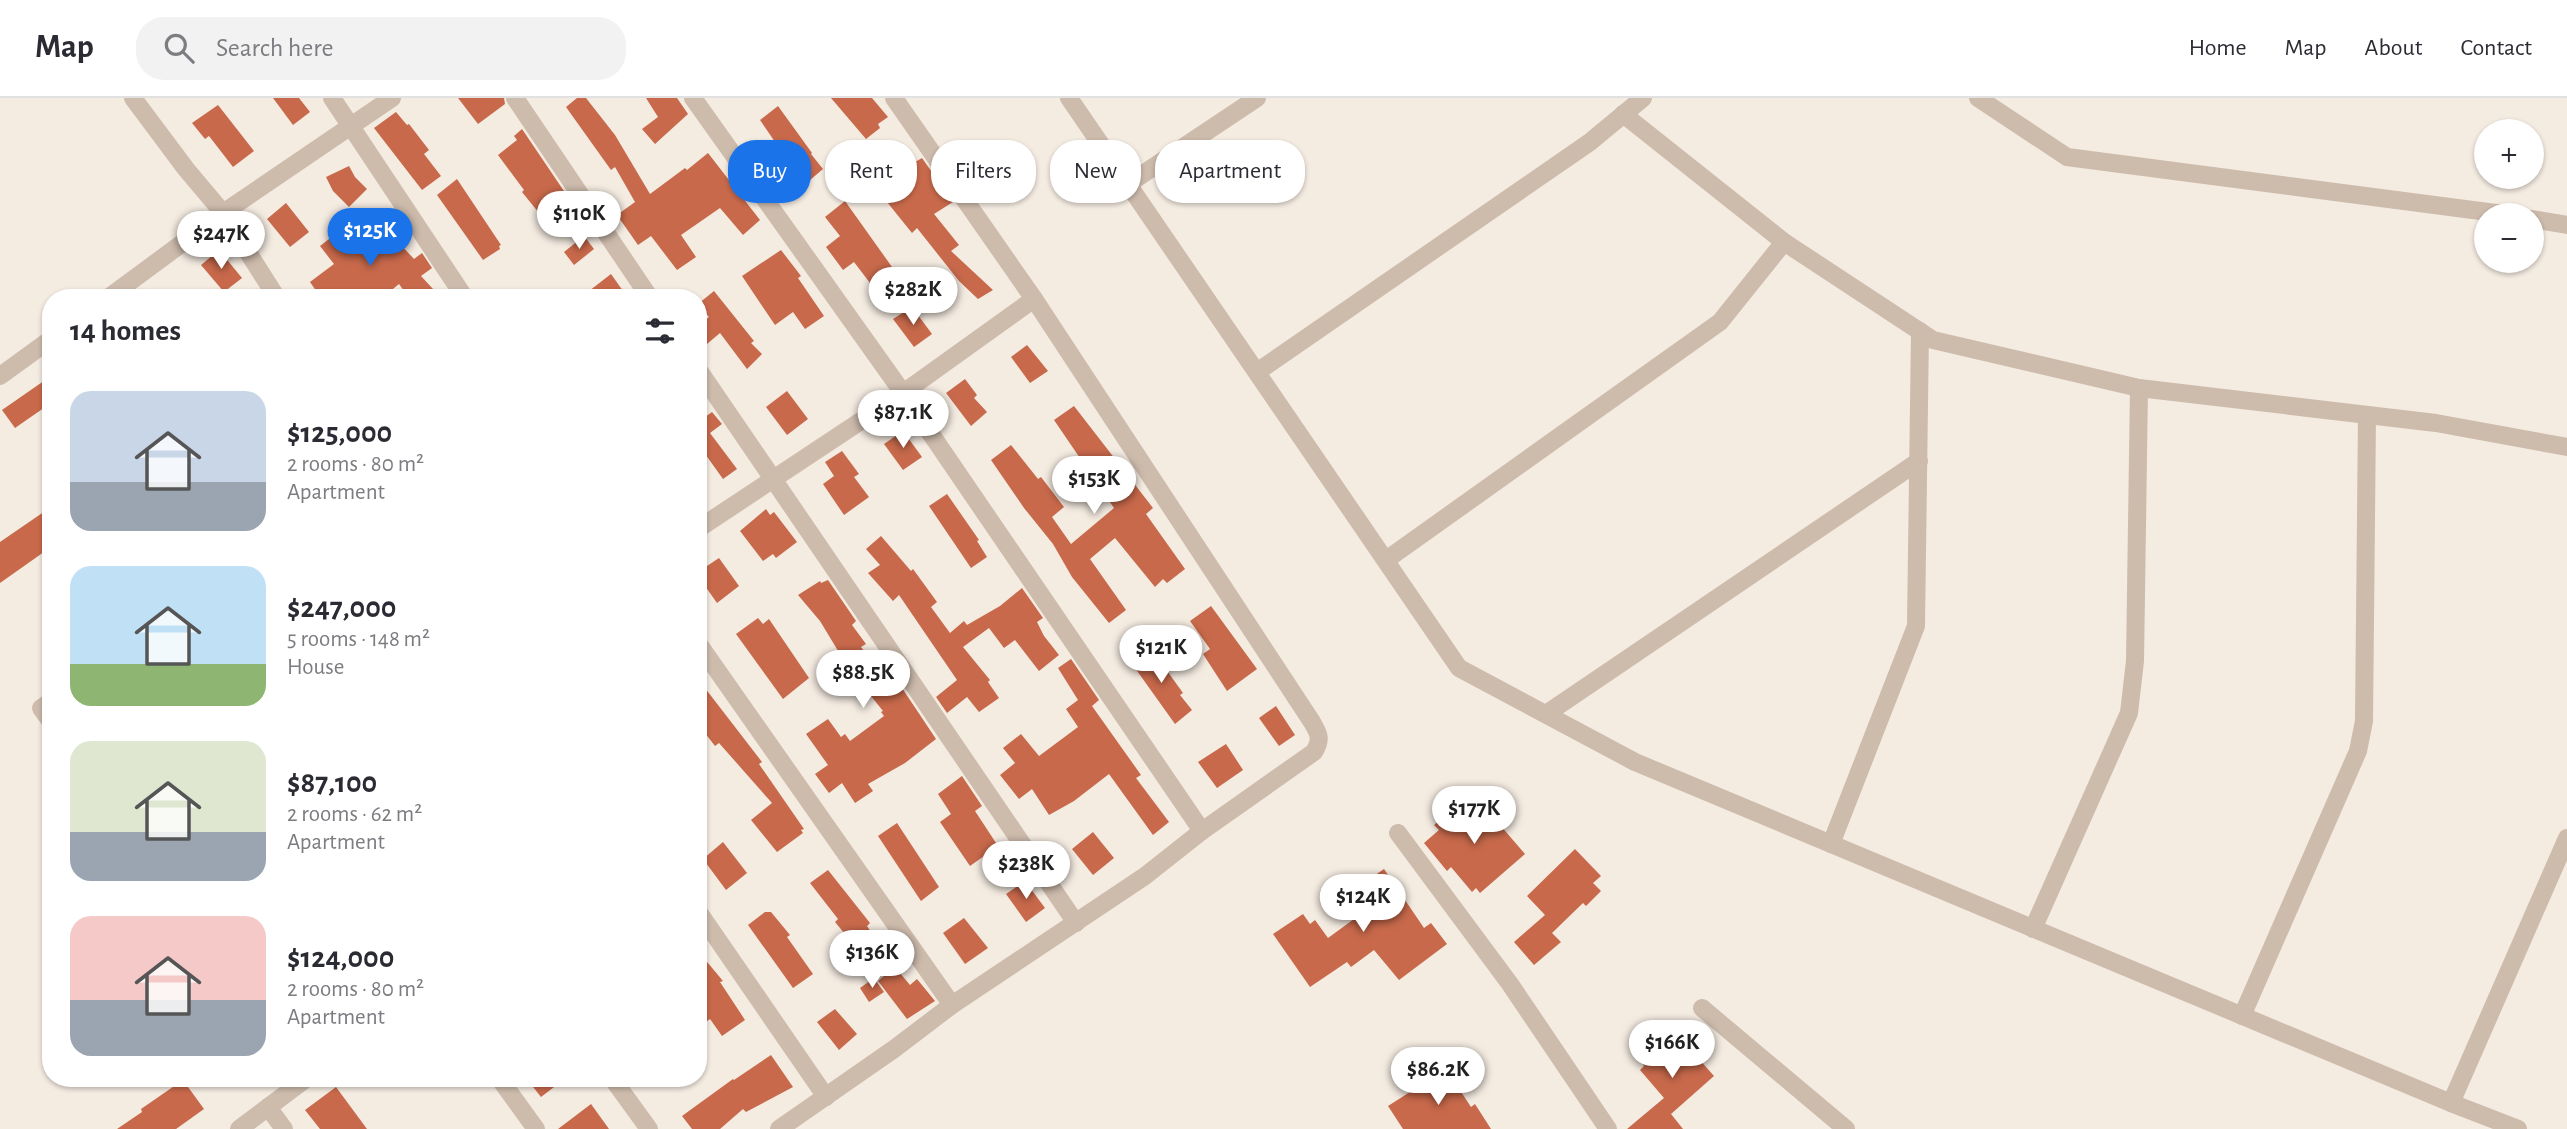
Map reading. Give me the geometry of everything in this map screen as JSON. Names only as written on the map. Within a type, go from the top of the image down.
[{"type":"street","points":[[133,98],[223,214],[271,289]]},
{"type":"street","points":[[332,98],[459,289]]},
{"type":"street","points":[[120,289],[223,214],[392,98]]},
{"type":"street","points":[[515,98],[644,289]]},
{"type":"street","points":[[693,98],[903,393],[1202,831]]},
{"type":"street","points":[[779,1129],[952,1005],[1145,876],[1202,831],[1314,752],[1319,744],[1320,734],[1034,299],[894,98]]},
{"type":"street","points":[[1069,98],[1098,140]]},
{"type":"street","points":[[1141,175],[1257,98]]},
{"type":"street","points":[[1256,372],[1590,142],[1643,98]]},
{"type":"street","points":[[1978,98],[2067,157],[2474,210]]},
{"type":"street","points":[[1623,114],[1784,242],[1933,340],[2139,388],[2436,423],[2567,447]]},
{"type":"street","points":[[1141,203],[1459,668],[1635,762],[2518,1129]]},
{"type":"street","points":[[2544,221],[2567,225]]},
{"type":"street","points":[[1386,561],[1720,322],[1784,242]]},
{"type":"street","points":[[707,523],[903,393],[1034,299]]},
{"type":"street","points":[[1832,845],[1916,626],[1920,331]]},
{"type":"street","points":[[0,376],[42,346]]},
{"type":"street","points":[[707,382],[1076,923]]},
{"type":"street","points":[[2034,929],[2129,713],[2135,662],[2139,388]]},
{"type":"street","points":[[2242,1016],[2358,751],[2364,721],[2367,415]]},
{"type":"street","points":[[1546,714],[1919,461]]},
{"type":"street","points":[[707,656],[952,1005]]},
{"type":"street","points":[[1398,833],[1510,984],[1608,1129]]},
{"type":"street","points":[[2451,1103],[2567,838]]},
{"type":"street","points":[[707,928],[826,1097]]},
{"type":"street","points":[[1702,1008],[1846,1129]]},
{"type":"street","points":[[239,1129],[295,1087]]},
{"type":"street","points":[[506,1087],[536,1129]]},
{"type":"street","points":[[619,1087],[649,1129]]},
{"type":"street","points":[[268,1107],[284,1129]]},
{"type":"building","points":[[273,98],[299,98],[310,112],[293,125]]},
{"type":"building","points":[[458,98],[504,98],[505,104],[478,124]]},
{"type":"building","points":[[577,98],[586,98],[615,135],[650,194],[708,153],[728,179],[728,203],[747,203],[760,220],[743,235],[720,208],[681,235],[696,257],[677,270],[651,236],[638,245],[617,215],[635,202],[615,167],[611,170],[566,107]]},
{"type":"building","points":[[646,98],[677,98],[688,114],[655,144],[642,129],[658,117]]},
{"type":"building","points":[[831,98],[872,98],[888,117],[878,124],[880,128],[866,139]]},
{"type":"building","points":[[218,105],[254,151],[233,167],[209,136],[205,139],[192,123]]},
{"type":"building","points":[[778,106],[803,140],[774,140],[760,120]]},
{"type":"building","points":[[396,112],[429,150],[424,154],[441,176],[422,190],[374,128]]},
{"type":"building","points":[[522,129],[570,200],[543,218],[498,155],[517,140],[514,136]]},
{"type":"building","points":[[811,154],[823,169],[811,179]]},
{"type":"building","points":[[922,158],[931,171],[931,203],[951,203],[934,214],[959,245],[951,251],[993,290],[978,299],[959,281],[917,228],[912,233],[888,203],[917,203],[917,161]]},
{"type":"building","points":[[349,166],[367,189],[349,207],[333,191],[326,177]]},
{"type":"building","points":[[457,179],[501,245],[500,249],[483,260],[437,195]]},
{"type":"building","points":[[286,203],[309,232],[290,247],[267,219]]},
{"type":"building","points":[[842,203],[846,203],[892,267],[870,283],[854,262],[843,270],[826,247],[840,236],[825,217]]},
{"type":"building","points":[[351,222],[369,245],[387,230],[414,259],[422,253],[432,268],[421,276],[433,289],[403,289],[399,284],[393,289],[315,289],[310,282],[334,264],[320,246]]},
{"type":"building","points":[[584,236],[594,249],[574,265],[564,252]]},
{"type":"building","points":[[219,250],[242,278],[228,289],[221,289],[201,265]]},
{"type":"building","points":[[781,250],[801,276],[798,278],[824,316],[805,329],[793,312],[775,325],[742,276]]},
{"type":"building","points":[[611,274],[622,289],[592,289]]},
{"type":"building","points":[[714,291],[762,354],[747,369],[720,333],[707,344],[707,297]]},
{"type":"building","points":[[912,307],[932,334],[914,347],[893,319]]},
{"type":"building","points":[[1027,345],[1048,371],[1030,383],[1011,357]]},
{"type":"building","points":[[965,379],[977,395],[974,398],[987,412],[971,426],[946,393]]},
{"type":"building","points":[[42,382],[42,409],[15,428],[2,410]]},
{"type":"building","points":[[787,391],[808,419],[787,435],[766,407]]},
{"type":"building","points":[[1074,406],[1153,508],[1146,514],[1185,569],[1167,583],[1163,579],[1155,587],[1115,538],[1090,559],[1126,610],[1109,623],[1072,577],[1053,544],[991,460],[1011,445],[1064,507],[1052,517],[1071,544],[1114,508],[1054,420]]},
{"type":"building","points":[[712,412],[722,424],[710,433],[737,469],[723,479],[707,457],[707,416]]},
{"type":"building","points":[[903,431],[922,457],[903,470],[884,444]]},
{"type":"building","points":[[842,451],[859,474],[854,477],[869,497],[844,515],[823,484],[834,476],[825,462]]},
{"type":"building","points":[[947,494],[979,540],[977,541],[987,557],[971,568],[929,506]]},
{"type":"building","points":[[766,509],[770,515],[774,512],[797,542],[776,558],[773,554],[763,561],[740,531]]},
{"type":"building","points":[[42,513],[42,553],[0,583],[0,542]]},
{"type":"building","points":[[881,536],[911,571],[913,569],[937,602],[931,607],[950,633],[964,621],[967,625],[1000,606],[1022,588],[1043,618],[1037,622],[1044,636],[1059,655],[1039,671],[1015,640],[1004,648],[989,628],[963,647],[990,680],[988,682],[999,698],[979,712],[967,697],[947,713],[936,697],[957,680],[899,595],[893,601],[868,573],[880,565],[866,549]]},
{"type":"building","points":[[719,558],[739,586],[717,603],[707,589],[707,566]]},
{"type":"building","points":[[828,580],[856,621],[852,625],[866,644],[861,647],[889,684],[896,679],[936,739],[905,763],[868,784],[873,791],[855,803],[842,783],[829,793],[815,774],[828,765],[806,734],[828,719],[841,737],[845,734],[850,741],[884,716],[871,696],[873,693],[848,657],[843,659],[820,621],[798,595],[820,581],[821,583]]},
{"type":"building","points":[[1211,606],[1257,669],[1227,691],[1203,654],[1210,649],[1190,621]]},
{"type":"building","points":[[758,618],[763,624],[769,619],[809,678],[783,699],[736,634]]},
{"type":"building","points":[[1150,647],[1192,710],[1175,724],[1130,661]]},
{"type":"building","points":[[1071,659],[1099,700],[1092,706],[1141,775],[1136,778],[1169,822],[1153,835],[1109,774],[1074,801],[1049,815],[1032,789],[1019,799],[1000,775],[1015,763],[1003,748],[1021,734],[1039,756],[1078,727],[1066,709],[1078,700],[1058,668]]},
{"type":"building","points":[[707,691],[762,762],[759,764],[804,829],[801,830],[803,833],[777,852],[751,820],[772,803],[719,743],[715,746],[707,736]]},
{"type":"building","points":[[1276,706],[1295,735],[1279,746],[1259,718]]},
{"type":"building","points":[[1226,744],[1243,770],[1217,788],[1198,762]]},
{"type":"building","points":[[962,776],[982,806],[975,811],[998,846],[970,866],[940,822],[951,814],[938,794]]},
{"type":"building","points":[[1485,801],[1503,822],[1500,825],[1525,854],[1480,893],[1476,888],[1472,892],[1451,867],[1447,871],[1424,843],[1439,830],[1434,825],[1456,806],[1460,810],[1469,803],[1475,810]]},
{"type":"building","points":[[897,823],[939,887],[921,901],[878,836]]},
{"type":"building","points":[[1093,832],[1114,858],[1093,875],[1072,849]]},
{"type":"building","points":[[723,842],[747,873],[726,890],[707,864],[707,856]]},
{"type":"building","points":[[1575,849],[1601,876],[1593,883],[1601,891],[1586,906],[1583,903],[1552,933],[1561,942],[1534,965],[1514,942],[1545,915],[1527,896]]},
{"type":"building","points":[[1384,869],[1424,928],[1431,923],[1447,944],[1399,980],[1374,950],[1351,967],[1347,962],[1310,987],[1273,934],[1303,914],[1310,924],[1315,920],[1328,938],[1354,919],[1340,899]]},
{"type":"building","points":[[828,870],[870,923],[867,926],[871,932],[854,945],[835,922],[838,919],[810,883]]},
{"type":"building","points":[[1025,881],[1045,908],[1026,922],[1006,894]]},
{"type":"building","points":[[765,912],[771,912],[790,935],[787,937],[813,974],[793,988],[748,925]]},
{"type":"building","points":[[964,918],[988,948],[965,964],[943,933]]},
{"type":"building","points":[[707,962],[723,981],[720,982],[745,1020],[722,1036],[710,1019],[707,1021]]},
{"type":"building","points":[[895,967],[910,985],[917,979],[935,1001],[907,1019],[878,981]]},
{"type":"building","points":[[874,978],[884,992],[869,1002],[860,988]]},
{"type":"building","points":[[835,1009],[857,1034],[839,1050],[817,1022]]},
{"type":"building","points":[[1676,1031],[1685,1040],[1688,1037],[1703,1054],[1698,1058],[1714,1076],[1671,1114],[1683,1129],[1627,1129],[1664,1098],[1640,1070],[1644,1066],[1641,1062]]},
{"type":"building","points":[[771,1055],[793,1087],[746,1112],[743,1109],[720,1129],[692,1129],[682,1116]]},
{"type":"building","points":[[1446,1069],[1471,1107],[1475,1104],[1491,1129],[1403,1129],[1388,1106]]},
{"type":"building","points":[[173,1087],[188,1087],[204,1109],[176,1129],[117,1129],[142,1112],[141,1109]]},
{"type":"building","points":[[336,1087],[367,1129],[320,1129],[305,1110]]},
{"type":"building","points":[[533,1087],[554,1087],[541,1097]]},
{"type":"building","points":[[591,1104],[609,1129],[558,1129]]}]
